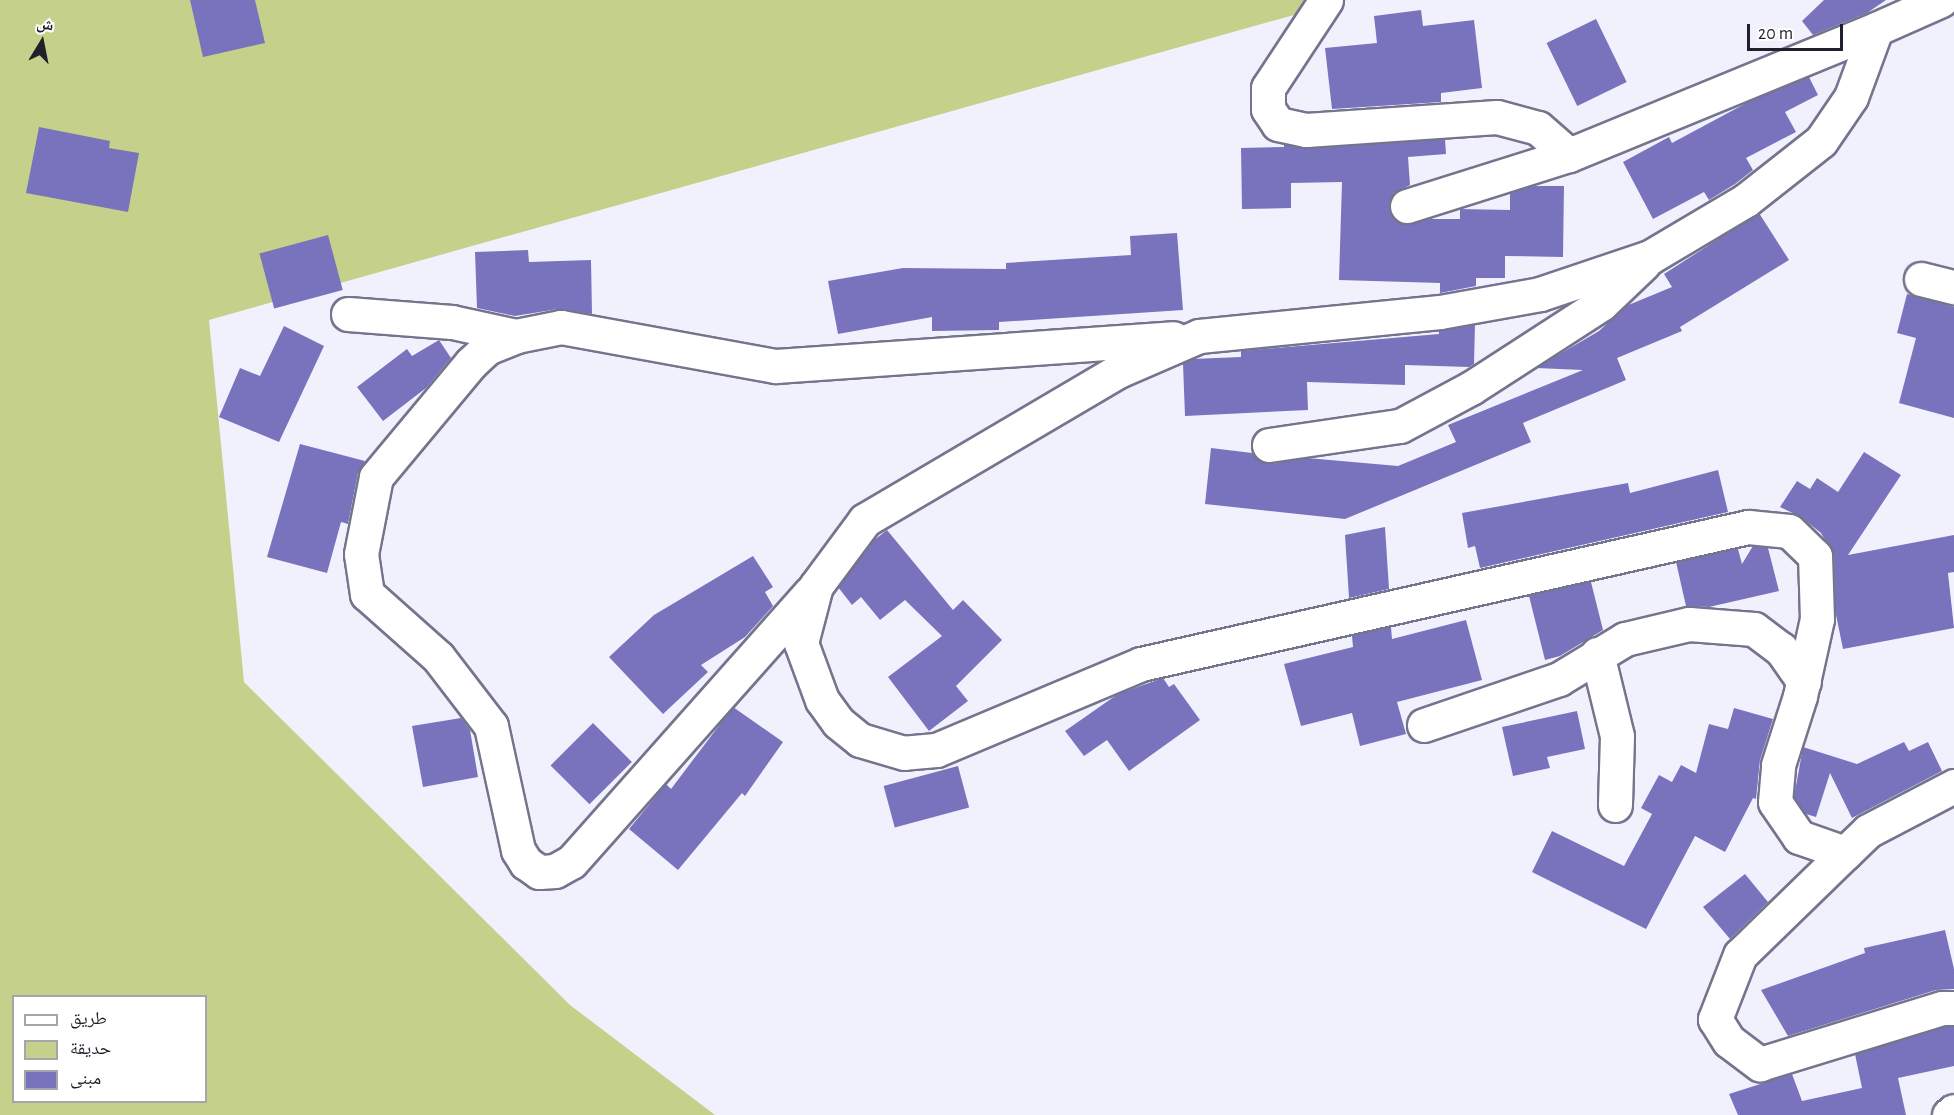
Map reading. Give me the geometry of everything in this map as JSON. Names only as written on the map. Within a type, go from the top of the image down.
[{"type":"street","points":[[1326,0],[1268,88],[1268,109],[1278,124],[1306,130],[1497,117],[1538,128],[1569,155]]},
{"type":"street","points":[[1407,206],[1569,155],[1941,0]]},
{"type":"street","points":[[1199,336],[1118,371],[865,520],[816,586],[571,862],[555,871],[538,872],[526,863],[518,850],[491,726],[438,657],[367,594],[361,554],[376,477],[471,363],[488,348],[516,336],[561,327],[776,366],[1199,336],[1440,312],[1540,294],[1650,257],[1746,200],[1821,141],[1851,97],[1876,28]]},
{"type":"street","points":[[1269,445],[1400,426],[1471,388],[1601,304],[1650,257]]},
{"type":"street","points":[[1921,279],[1954,287]]},
{"type":"street","points":[[348,314],[452,322],[516,336]]},
{"type":"street","points":[[816,586],[801,643],[822,700],[838,722],[860,740],[904,753],[936,750],[1141,664],[1748,527],[1789,531],[1815,556],[1817,619],[1804,682],[1778,765],[1775,802],[1799,837],[1845,853]]},
{"type":"street","points":[[1424,725],[1559,679],[1625,639],[1689,624],[1754,629],[1781,649],[1804,682]]},
{"type":"street","points":[[1597,654],[1617,736],[1615,805]]},
{"type":"street","points":[[1954,786],[1868,831],[1845,853],[1740,956],[1715,1019],[1729,1041],[1760,1064],[1942,1008],[1954,1008]]},
{"type":"street","points":[[1949,1115],[1954,1111]]},
{"type":"green space","points":[[0,0],[1347,0],[209,320],[244,682],[570,1005],[715,1115],[0,1115]]},
{"type":"building","points":[[190,0],[255,0],[265,43],[203,57]]},
{"type":"building","points":[[1824,0],[1886,0],[1867,13],[1813,35],[1802,21]]},
{"type":"building","points":[[1421,10],[1423,26],[1474,20],[1482,88],[1441,93],[1441,102],[1332,109],[1325,48],[1377,43],[1374,16]]},
{"type":"building","points":[[1596,19],[1627,82],[1577,106],[1547,43]]},
{"type":"building","points":[[1809,77],[1818,95],[1785,112],[1796,132],[1746,158],[1753,170],[1709,200],[1704,192],[1653,219],[1623,162],[1669,137],[1672,143],[1752,100]]},
{"type":"building","points":[[39,127],[110,141],[109,148],[139,153],[128,212],[26,193]]},
{"type":"building","points":[[1445,139],[1446,154],[1408,157],[1410,185],[1394,193],[1389,203],[1394,219],[1412,224],[1430,219],[1460,219],[1460,209],[1510,210],[1510,193],[1534,186],[1564,186],[1563,257],[1505,256],[1505,278],[1476,278],[1476,286],[1440,293],[1440,283],[1339,280],[1342,182],[1291,183],[1291,208],[1242,209],[1241,148],[1284,147],[1284,144],[1307,149]]},
{"type":"building","points":[[1759,213],[1789,260],[1680,327],[1682,331],[1617,358],[1626,380],[1523,423],[1531,442],[1345,519],[1205,504],[1211,448],[1252,453],[1262,462],[1271,464],[1307,458],[1398,466],[1456,442],[1448,425],[1583,370],[1536,368],[1599,331],[1626,306],[1672,287],[1664,274]]},
{"type":"building","points":[[1177,233],[1183,310],[999,322],[999,330],[932,331],[932,317],[838,334],[828,281],[903,268],[1006,269],[1006,263],[1131,255],[1130,236]]},
{"type":"building","points":[[328,235],[343,290],[274,308],[259,253]]},
{"type":"building","points":[[528,250],[529,262],[591,260],[592,314],[558,309],[515,316],[477,308],[475,252]]},
{"type":"building","points":[[1907,294],[1954,307],[1954,418],[1899,403],[1916,338],[1897,333]]},
{"type":"building","points":[[1475,325],[1474,364],[1469,367],[1405,365],[1405,385],[1307,382],[1308,410],[1185,416],[1183,364],[1192,359],[1241,357],[1241,351],[1439,334],[1439,331]]},
{"type":"building","points":[[284,326],[324,346],[279,442],[219,417],[240,368],[260,376]]},
{"type":"building","points":[[439,340],[451,358],[426,388],[383,421],[357,387],[407,349],[412,356]]},
{"type":"building","points":[[300,444],[365,461],[358,473],[348,524],[341,522],[327,573],[267,557]]},
{"type":"building","points":[[1864,452],[1901,475],[1848,555],[1954,535],[1954,572],[1948,573],[1954,628],[1843,649],[1835,610],[1834,555],[1821,533],[1801,517],[1780,507],[1797,481],[1810,489],[1817,478],[1838,492]]},
{"type":"building","points":[[1718,470],[1728,512],[1480,568],[1475,546],[1468,548],[1462,513],[1628,483],[1630,493]]},
{"type":"building","points":[[1385,527],[1389,589],[1349,598],[1345,535]]},
{"type":"building","points":[[887,530],[953,610],[963,600],[1002,640],[956,686],[968,701],[929,731],[888,677],[942,636],[905,600],[880,620],[861,597],[852,605],[838,587],[873,541]]},
{"type":"building","points":[[1753,546],[1768,548],[1779,591],[1709,607],[1686,606],[1676,562],[1738,549],[1742,564]]},
{"type":"building","points":[[753,556],[773,587],[765,592],[773,606],[745,637],[701,665],[708,672],[663,714],[609,657],[654,615]]},
{"type":"building","points":[[1591,582],[1603,630],[1560,656],[1545,660],[1529,596]]},
{"type":"building","points":[[1466,620],[1482,680],[1397,702],[1406,734],[1360,746],[1352,713],[1301,726],[1284,664],[1353,647],[1352,636],[1391,627],[1392,639]]},
{"type":"building","points":[[1163,678],[1169,687],[1174,684],[1200,720],[1129,771],[1107,740],[1084,756],[1065,731],[1118,694]]},
{"type":"building","points":[[733,707],[783,742],[745,796],[742,793],[678,870],[629,829],[666,784],[671,789]]},
{"type":"building","points":[[1734,708],[1773,719],[1760,760],[1756,799],[1753,798],[1725,852],[1695,836],[1646,929],[1532,872],[1552,831],[1624,866],[1652,814],[1641,808],[1659,775],[1672,782],[1681,765],[1696,773],[1709,724],[1728,729]]},
{"type":"building","points":[[1577,711],[1585,749],[1547,757],[1550,768],[1513,776],[1502,727]]},
{"type":"building","points":[[461,718],[470,730],[478,777],[423,787],[412,726]]},
{"type":"building","points":[[593,723],[632,762],[589,804],[551,765]]},
{"type":"building","points":[[1904,742],[1909,751],[1928,742],[1942,771],[1852,818],[1830,773],[1816,817],[1806,814],[1794,797],[1803,747],[1857,764]]},
{"type":"building","points":[[958,766],[969,808],[895,827],[884,786]]},
{"type":"building","points":[[1745,874],[1768,902],[1730,939],[1703,907]]},
{"type":"building","points":[[1945,930],[1954,969],[1954,989],[1936,990],[1788,1036],[1761,990],[1865,953],[1864,948]]},
{"type":"building","points":[[1945,1027],[1954,1027],[1954,1066],[1898,1078],[1906,1115],[1738,1115],[1729,1094],[1792,1074],[1802,1101],[1862,1088],[1855,1054]]}]
